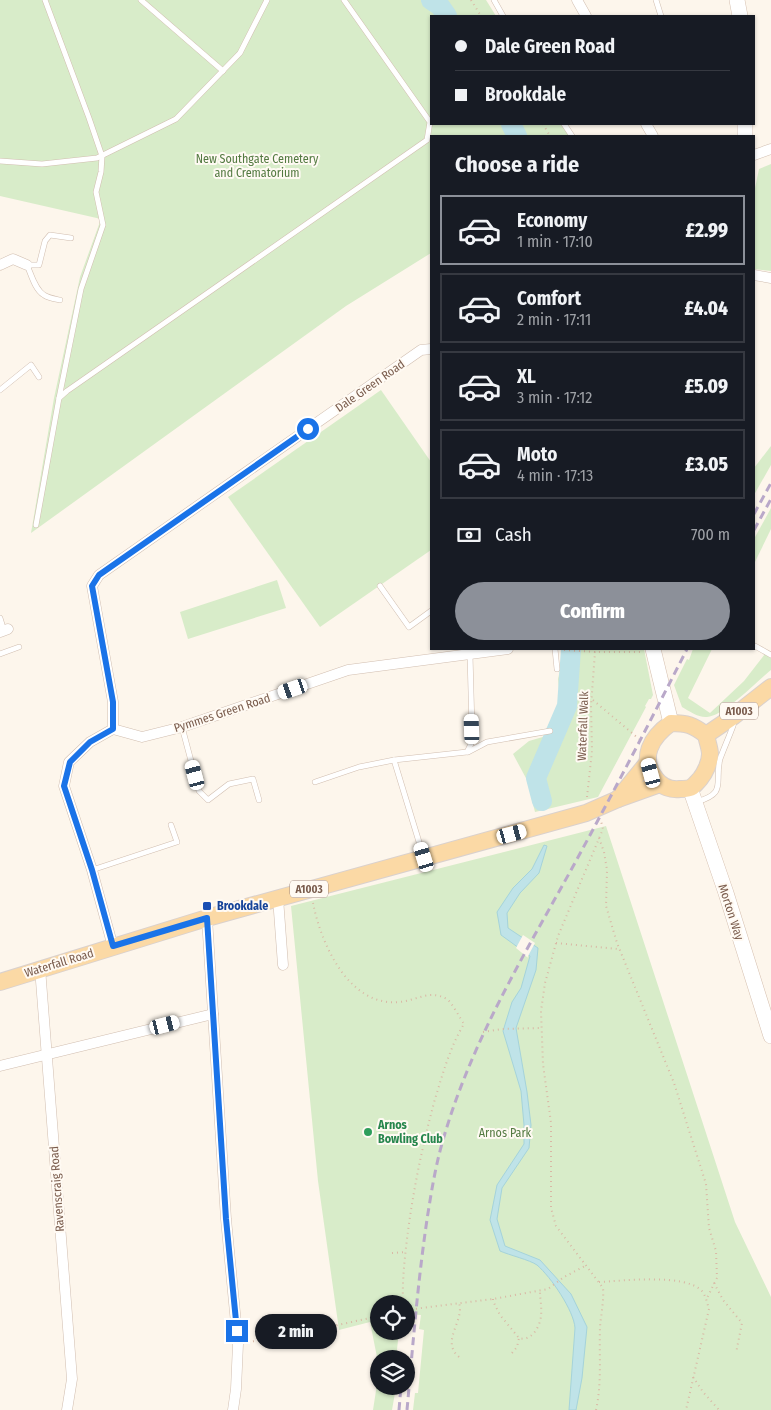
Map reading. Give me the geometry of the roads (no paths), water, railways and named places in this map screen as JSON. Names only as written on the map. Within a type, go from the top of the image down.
[{"type":"main road","name":"A1003","points":[[706,735],[771,687]]},
{"type":"main road","points":[[648,762],[651,773],[660,784],[669,789],[693,795],[704,774],[710,755],[706,735],[693,726],[683,723],[671,723]]},
{"type":"main road","name":"A1003","points":[[648,762],[648,753],[653,742],[660,731],[671,723]]},
{"type":"main road","name":"Waterfall Road","points":[[0,982],[40,968],[207,918],[586,813],[618,799],[648,762]]},
{"type":"main road","points":[[618,799],[660,784]]},
{"type":"street","points":[[577,0],[585,15]]},
{"type":"street","points":[[737,0],[740,15]]},
{"type":"street","points":[[755,155],[771,149]]},
{"type":"street","points":[[0,265],[13,259],[27,265]]},
{"type":"street","points":[[755,275],[771,278]]},
{"type":"street","name":"Dale Green Road","points":[[113,729],[113,702],[92,586],[99,575],[421,350],[430,349]]},
{"type":"street","name":"Pymmes Green Road","points":[[113,729],[142,737],[182,727],[348,670],[502,650]]},
{"type":"street","points":[[650,650],[671,723]]},
{"type":"street","points":[[113,729],[90,742],[70,762],[64,786],[92,870],[113,946]]},
{"type":"street","name":"Morton Way","points":[[693,795],[771,1036]]},
{"type":"street","points":[[278,898],[283,965]]},
{"type":"street","points":[[207,918],[226,1219],[238,1344],[236,1389],[232,1410]]},
{"type":"street","name":"Ravenscraig Road","points":[[40,968],[72,1379],[67,1410]]},
{"type":"street","points":[[0,1066],[213,1014]]},
{"type":"lane","points":[[36,525],[81,290],[103,225],[96,192],[102,172],[102,156],[45,0]]},
{"type":"lane","points":[[141,0],[223,71]]},
{"type":"lane","points":[[0,161],[42,164],[97,158],[176,119],[240,53],[267,0]]},
{"type":"lane","points":[[59,398],[427,140],[430,122],[344,0]]},
{"type":"lane","points":[[494,0],[502,15]]},
{"type":"lane","points":[[656,0],[661,15]]},
{"type":"lane","points":[[60,300],[42,295],[27,265],[38,265],[45,241],[50,236],[71,238]]},
{"type":"lane","points":[[0,390],[31,365],[39,377]]},
{"type":"lane","points":[[380,586],[409,627],[430,612]]},
{"type":"lane","points":[[0,618],[4,631]]},
{"type":"lane","points":[[755,646],[771,656]]},
{"type":"lane","points":[[0,654],[19,647]]},
{"type":"lane","points":[[555,650],[557,669]]},
{"type":"lane","points":[[467,752],[471,744],[472,729],[470,655]]},
{"type":"lane","points":[[693,795],[708,799],[716,791],[719,785],[720,760],[734,726],[734,716]]},
{"type":"lane","points":[[182,727],[199,791],[208,800],[229,784],[253,779],[259,800]]},
{"type":"lane","points":[[315,782],[359,766],[467,752],[487,742],[550,731]]},
{"type":"lane","points":[[394,760],[424,857]]},
{"type":"lane","points":[[92,870],[177,842],[171,825]]},
{"type":"water","points":[[544,845],[547,846],[539,873],[520,893],[507,913],[508,928],[538,948],[536,970],[516,1028],[531,1125],[529,1148],[502,1188],[497,1219],[505,1246],[540,1260],[571,1294],[587,1327],[582,1378],[576,1410],[569,1410],[575,1328],[571,1313],[543,1270],[530,1261],[500,1251],[490,1220],[497,1185],[524,1144],[521,1091],[503,1031],[512,1002],[521,988],[530,956],[501,935],[497,912],[513,888],[532,869]]},
{"type":"waterway","points":[[431,0],[440,6],[446,15]]},
{"type":"waterway","points":[[512,125],[516,135]]},
{"type":"waterway","points":[[542,801],[536,778],[567,706],[571,650]]},
{"type":"railway","points":[[755,512],[771,483]]},
{"type":"railway","points":[[755,528],[771,499]]},
{"type":"railway","points":[[407,1410],[424,1237],[438,1158],[455,1103],[469,1067],[502,997],[686,650]]},
{"type":"railway","points":[[399,1410],[400,1395]]},
{"type":"place","name":"Brookdale","points":[[207,906]]},
{"type":"place","name":"Arnos Bowling Club","points":[[368,1132]]},
{"type":"park label","name":"New Southgate Cemetery and Crematorium","points":[[257,166]]},
{"type":"park label","name":"Arnos Park","points":[[505,1133]]}]
